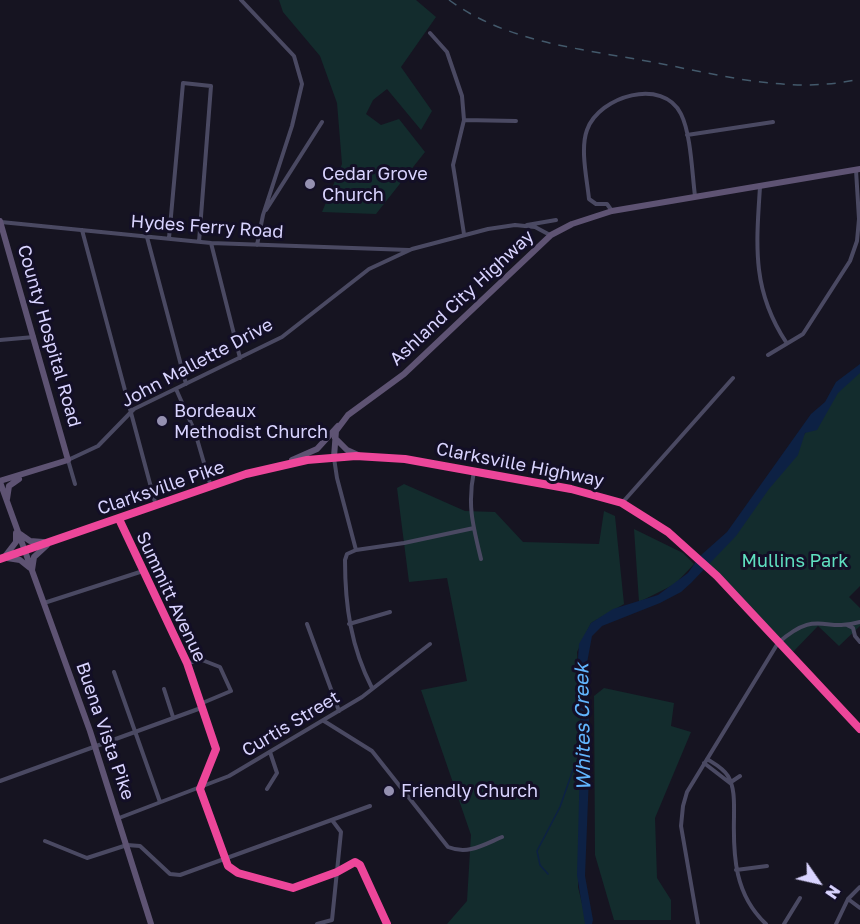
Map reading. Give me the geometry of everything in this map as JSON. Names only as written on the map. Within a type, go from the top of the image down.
[{"type":"main road","name":"Ashland City Highway","points":[[280,465],[317,449],[348,415],[404,374],[551,235],[572,224],[612,211],[858,170]]},
{"type":"main road","name":"County Hospital Road","points":[[0,221],[68,460]]},
{"type":"main road","points":[[334,457],[335,438],[339,425]]},
{"type":"main road","points":[[335,438],[347,450],[361,456]]},
{"type":"main road","points":[[56,464],[65,449]]},
{"type":"main road","name":"Clarksville Highway","points":[[334,457],[409,459],[591,493],[622,503],[658,524],[717,576],[860,729]]},
{"type":"main road","name":"Clarksville Pike","points":[[2,558],[280,465],[334,457]]},
{"type":"main road","name":"John Mallette Drive","points":[[0,482],[68,460]]},
{"type":"main road","name":"John Mallette Drive","points":[[7,504],[9,486],[28,474]]},
{"type":"main road","name":"Buena Vista Pike","points":[[0,482],[1,492],[95,746],[151,924]]},
{"type":"main road","points":[[15,526],[21,535],[30,541],[53,541]]},
{"type":"main road","points":[[2,558],[16,542],[15,526]]},
{"type":"main road","points":[[32,571],[34,557],[53,541]]},
{"type":"main road","points":[[2,558],[24,562],[32,571]]},
{"type":"street","points":[[241,0],[294,56],[302,84],[292,126],[263,215],[257,245]]},
{"type":"street","points":[[430,33],[447,52],[459,82],[464,120],[453,165],[464,235]]},
{"type":"street","points":[[169,238],[183,83],[211,87],[199,242]]},
{"type":"street","points":[[612,211],[607,204],[596,204],[589,199],[586,131],[599,111],[615,100],[627,96],[661,97],[669,100],[682,114],[695,197]]},
{"type":"street","points":[[464,120],[516,121]]},
{"type":"street","points":[[263,215],[322,122]]},
{"type":"street","points":[[687,135],[773,122]]},
{"type":"street","points":[[768,355],[786,342],[803,334],[850,261],[857,241],[859,219],[858,170]]},
{"type":"street","points":[[759,187],[756,260],[766,308],[786,342]]},
{"type":"street","points":[[410,251],[464,235],[556,220]]},
{"type":"street","name":"Hydes Ferry Road","points":[[0,221],[211,243],[410,251]]},
{"type":"street","points":[[523,226],[535,227],[551,235]]},
{"type":"street","points":[[82,230],[156,506]]},
{"type":"street","points":[[147,237],[186,384]]},
{"type":"street","points":[[211,243],[240,358]]},
{"type":"street","name":"John Mallette Drive","points":[[68,460],[98,446],[130,411],[282,337],[369,269],[410,251]]},
{"type":"street","points":[[0,340],[34,337]]},
{"type":"street","points":[[622,503],[733,378]]},
{"type":"street","points":[[176,389],[195,432],[211,487]]},
{"type":"street","points":[[334,457],[336,476],[356,550]]},
{"type":"street","points":[[68,460],[75,484]]},
{"type":"street","points":[[474,470],[469,495],[481,559]]},
{"type":"street","name":"Summitt Avenue","points":[[119,519],[187,663],[216,749],[200,789]]},
{"type":"street","points":[[372,688],[363,670],[345,605],[347,554],[356,550],[404,543],[474,528]]},
{"type":"street","points":[[43,603],[143,571]]},
{"type":"street","points":[[349,624],[390,612]]},
{"type":"street","points":[[698,924],[681,826],[687,792],[778,643],[801,627],[813,622],[846,625],[860,622]]},
{"type":"street","points":[[307,624],[339,711]]},
{"type":"street","points":[[846,625],[853,628],[860,642]]},
{"type":"street","name":"Curtis Street","points":[[119,818],[200,789],[228,776],[324,721],[430,644]]},
{"type":"street","points":[[0,781],[173,717],[231,691],[220,667],[199,660],[187,663]]},
{"type":"street","points":[[114,672],[160,802]]},
{"type":"street","points":[[164,689],[173,717]]},
{"type":"street","points":[[324,721],[372,751],[448,847],[459,851],[471,850],[502,837]]},
{"type":"street","points":[[267,789],[277,773],[270,752]]},
{"type":"street","points":[[706,761],[718,768],[730,783],[734,795],[733,843],[736,870],[746,899],[766,924]]},
{"type":"street","points":[[730,783],[740,776]]},
{"type":"street","points":[[200,789],[228,866],[238,873],[288,888],[337,872],[355,862],[360,865],[387,924]]},
{"type":"street","points":[[45,841],[87,858],[127,845],[140,846],[170,874],[180,875],[370,806]]},
{"type":"street","points":[[317,924],[332,920],[341,832],[332,820]]},
{"type":"street","points":[[736,870],[767,866]]},
{"type":"street","points":[[836,924],[848,899],[860,887]]},
{"type":"street","points":[[784,924],[800,898]]},
{"type":"street","points":[[848,899],[860,908]]},
{"type":"green space","points":[[279,0],[416,0],[436,17],[401,67],[432,111],[421,130],[387,89],[373,100],[366,114],[381,125],[399,119],[425,152],[376,214],[322,212],[342,164],[337,103],[320,56],[283,12]]},
{"type":"green space","name":"Mullins Park","points":[[860,370],[860,586],[849,597],[860,608],[860,626],[839,646],[818,626],[792,653],[705,564],[842,385]]},
{"type":"green space","points":[[404,484],[465,511],[495,512],[523,542],[599,544],[604,511],[615,516],[624,604],[591,623],[577,652],[581,726],[578,887],[587,924],[447,924],[467,901],[471,835],[421,690],[467,681],[447,578],[409,582],[397,488]]},
{"type":"green space","points":[[634,529],[683,553],[694,564],[675,584],[639,602]]},
{"type":"green space","points":[[604,688],[674,703],[671,726],[691,732],[655,818],[657,878],[671,900],[671,920],[614,920],[595,855],[594,696]]},
{"type":"water","name":"Whites Creek","points":[[860,364],[860,373],[838,393],[817,430],[805,433],[798,455],[769,489],[736,536],[691,583],[681,592],[660,603],[602,626],[592,636],[587,663],[590,750],[585,876],[593,920],[592,924],[585,924],[577,875],[581,726],[577,674],[579,644],[591,623],[613,609],[658,595],[688,573],[700,556],[727,532],[811,414],[825,402],[836,382]]},
{"type":"waterway","name":"Whites Creek","points":[[548,874],[540,865],[537,851],[560,807],[574,767],[581,761]]},
{"type":"railway","points":[[449,0],[496,26],[573,48],[730,77],[782,84],[808,85],[860,79]]},
{"type":"cycle path","points":[[0,559],[246,474],[307,460],[356,456],[405,459],[571,489],[622,503],[668,532],[717,576],[860,729]]},
{"type":"cycle path","points":[[119,519],[187,663],[216,749],[200,789],[228,866],[238,873],[293,888],[337,872],[355,862],[360,865],[387,924]]},
{"type":"place","name":"Cedar Grove Church","points":[[310,184]]},
{"type":"place","name":"Bordeaux Methodist Church","points":[[162,421]]},
{"type":"place","name":"Friendly Church","points":[[389,791]]}]
